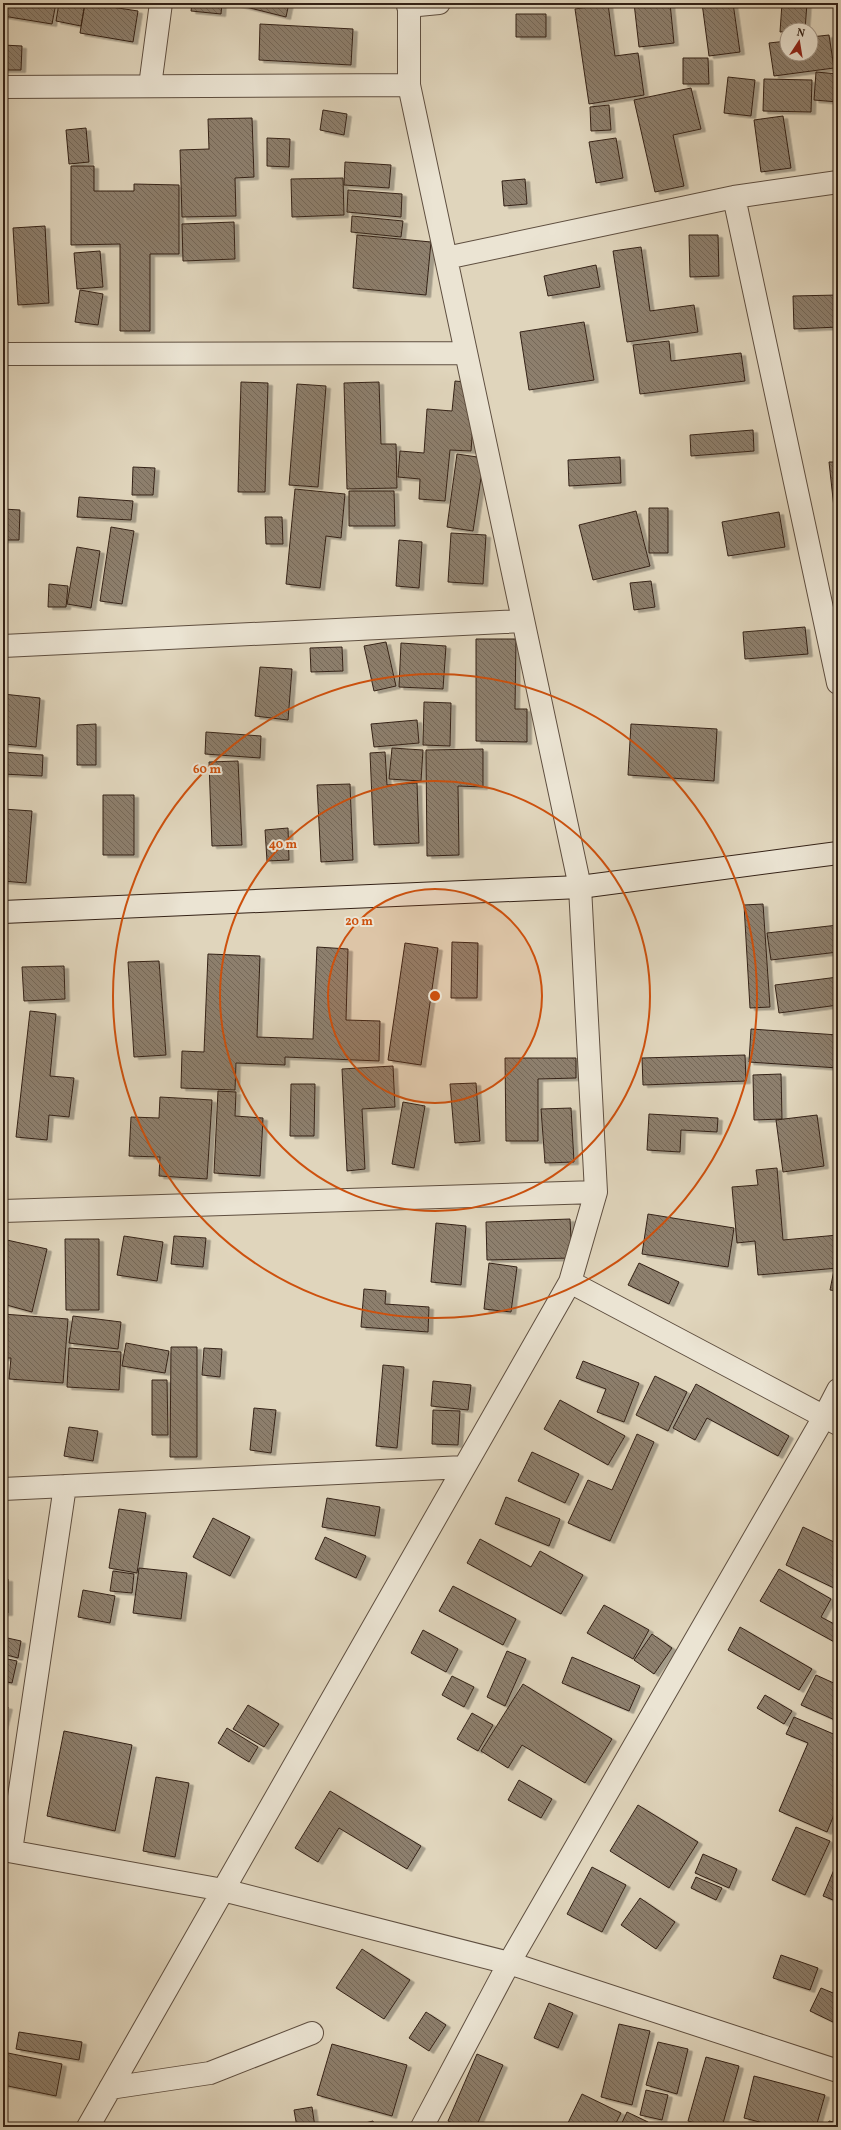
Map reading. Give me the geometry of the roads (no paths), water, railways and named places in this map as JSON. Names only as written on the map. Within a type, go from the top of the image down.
[{"type":"street","points":[[150,86],[161,3]]},
{"type":"street","points":[[88,2127],[570,1282],[596,1192],[580,887],[409,85],[409,5],[439,3]]},
{"type":"street","points":[[3,86],[409,85]]},
{"type":"street","points":[[446,258],[734,197],[838,182]]},
{"type":"street","points":[[734,197],[838,683]]},
{"type":"street","points":[[3,354],[466,353]]},
{"type":"street","points":[[3,646],[523,621]]},
{"type":"street","points":[[3,912],[580,887],[838,853]]},
{"type":"street","points":[[3,1210],[596,1192]]},
{"type":"street","points":[[570,1282],[831,1421]]},
{"type":"street","points":[[422,2127],[509,1963],[831,1421],[838,1390]]},
{"type":"street","points":[[3,1489],[464,1467]]},
{"type":"street","points":[[65,1486],[7,1851],[223,1890],[509,1963],[838,2071]]},
{"type":"street","points":[[110,2088],[210,2073],[312,2033]]}]
